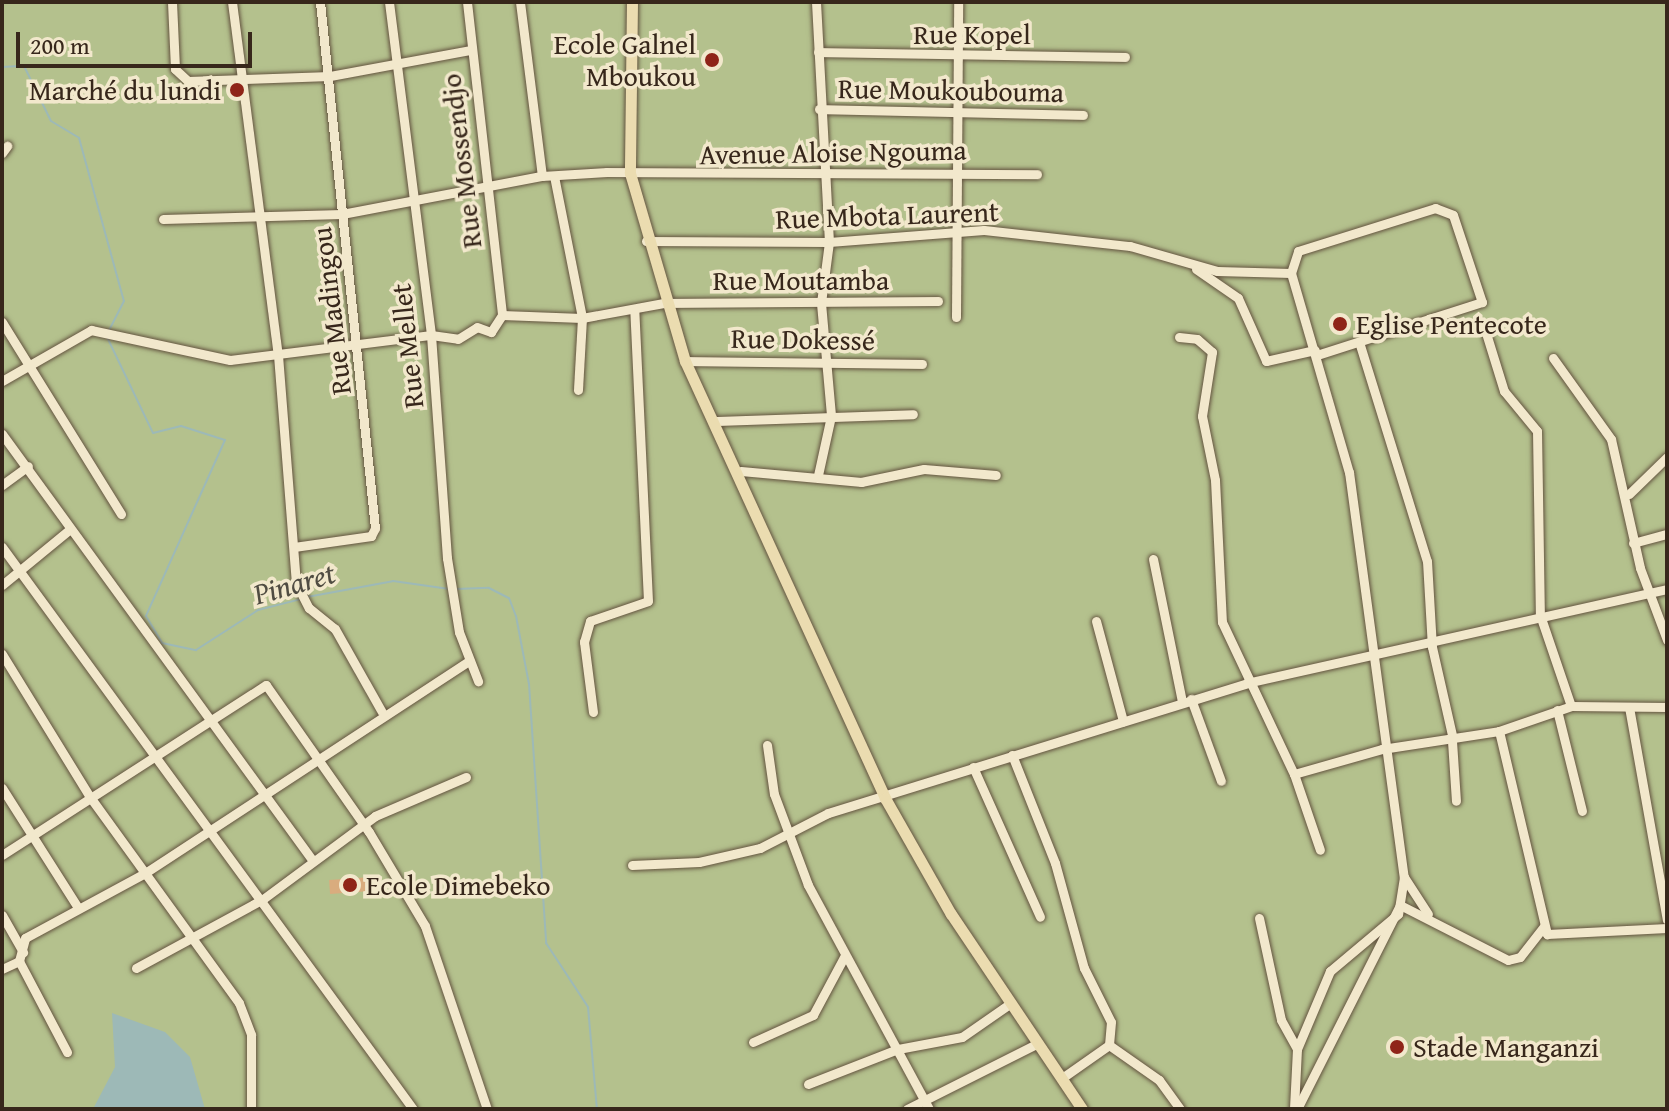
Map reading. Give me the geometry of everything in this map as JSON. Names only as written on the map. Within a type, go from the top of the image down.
[{"type":"main road","points":[[632,2],[630,173],[664,303],[685,361],[741,471],[885,798],[1011,1003],[1082,1109]]},
{"type":"street","points":[[172,2],[178,73],[188,81],[241,76],[330,76],[470,50]]},
{"type":"street","points":[[232,2],[255,215],[278,355],[296,583],[309,608],[335,629],[382,712]]},
{"type":"street","name":"Rue Madingou","points":[[294,547],[374,532],[359,346],[320,2]]},
{"type":"street","name":"Rue Mellet","points":[[389,2],[409,203],[431,335],[447,558],[469,661],[478,681]]},
{"type":"street","name":"Rue Mossendjo","points":[[467,2],[484,188],[502,315]]},
{"type":"street","points":[[520,2],[542,176]]},
{"type":"street","points":[[816,2],[820,173],[829,242],[821,303],[831,416],[818,475]]},
{"type":"street","points":[[956,317],[960,170],[952,109],[962,58],[958,2]]},
{"type":"street","name":"Rue Kopel","points":[[818,52],[962,58],[1125,57]]},
{"type":"street","name":"Rue Moukoubouma","points":[[819,109],[952,109],[1083,115]]},
{"type":"street","name":"Avenue Aloise Ngouma","points":[[163,219],[342,214],[542,176],[960,170],[1037,174]]},
{"type":"street","points":[[554,176],[582,318],[578,390]]},
{"type":"street","points":[[1188,264],[1238,298],[1266,361],[1316,353],[1360,345],[1482,302],[1453,215],[1435,208],[1298,251],[1291,273],[1316,353],[1349,472],[1375,656],[1382,749],[1404,877],[1398,914],[1295,1109]]},
{"type":"street","name":"Rue Mbota Laurent","points":[[646,241],[829,242],[984,230],[1130,246],[1188,264],[1291,273]]},
{"type":"street","name":"Rue Moutamba","points":[[502,315],[582,318],[664,303],[938,301]]},
{"type":"street","points":[[593,712],[584,642],[590,621],[648,601],[634,309]]},
{"type":"street","points":[[2,381],[91,330],[204,359],[278,355],[431,335],[491,332],[502,315]]},
{"type":"street","points":[[2,322],[121,514]]},
{"type":"street","points":[[1486,333],[1504,391],[1537,431],[1540,615],[1571,706]]},
{"type":"street","points":[[1179,337],[1197,339],[1212,352],[1202,416],[1215,480],[1220,608],[1247,683],[1294,774],[1320,850]]},
{"type":"street","points":[[1360,345],[1427,561],[1432,647],[1452,738],[1456,801]]},
{"type":"street","points":[[1553,358],[1596,410],[1629,494],[1633,543],[1648,594],[1667,640]]},
{"type":"street","name":"Rue Dokessé","points":[[685,361],[825,359],[922,364]]},
{"type":"street","points":[[717,421],[913,414]]},
{"type":"street","points":[[2,434],[28,466],[69,530],[210,715],[313,861]]},
{"type":"street","points":[[1629,494],[1667,457]]},
{"type":"street","points":[[2,485],[28,466]]},
{"type":"street","points":[[741,471],[818,475],[861,482],[924,469],[996,475]]},
{"type":"street","points":[[2,585],[23,574],[69,530]]},
{"type":"street","points":[[1633,543],[1667,534]]},
{"type":"street","points":[[2,547],[263,899],[413,1109]]},
{"type":"street","points":[[1153,559],[1186,700],[1221,781]]},
{"type":"street","points":[[632,865],[699,862],[760,848],[791,829],[973,767],[1247,683],[1432,647],[1540,615],[1667,589]]},
{"type":"street","points":[[1096,621],[1123,721]]},
{"type":"street","points":[[2,654],[90,797],[193,933],[247,1019],[251,1109]]},
{"type":"street","points":[[2,969],[21,956],[25,938],[77,906],[145,873],[262,792],[319,761],[382,712],[469,661]]},
{"type":"street","points":[[2,855],[37,837],[210,715],[266,685],[366,829],[425,926],[487,1109]]},
{"type":"street","points":[[1294,774],[1382,749],[1499,731],[1571,706],[1667,707]]},
{"type":"street","points":[[1629,707],[1662,858],[1667,920]]},
{"type":"street","points":[[1557,710],[1582,811]]},
{"type":"street","points":[[1499,731],[1544,926],[1553,937],[1580,938],[1667,928]]},
{"type":"street","points":[[767,745],[774,794],[791,829],[808,885],[844,957],[927,1105]]},
{"type":"street","points":[[1012,755],[1055,863],[1084,968],[1111,1022],[1109,1045],[1062,1078]]},
{"type":"street","points":[[973,767],[1040,917]]},
{"type":"street","points":[[136,968],[193,933],[263,899],[313,861],[366,829],[375,816],[466,777]]},
{"type":"street","points":[[2,788],[37,837],[77,906]]},
{"type":"street","points":[[1404,877],[1429,916]]},
{"type":"street","points":[[1295,1109],[1297,1049],[1330,971],[1409,905],[1508,960],[1520,957],[1544,926]]},
{"type":"street","points":[[2,915],[67,1052]]},
{"type":"street","points":[[1259,918],[1281,1020],[1297,1049]]},
{"type":"street","points":[[753,1042],[813,1015],[844,957]]},
{"type":"street","points":[[808,1084],[898,1049],[962,1037],[1011,1003]]},
{"type":"street","points":[[907,1109],[927,1105],[1038,1043]]},
{"type":"street","points":[[1109,1045],[1159,1080],[1180,1109]]},
{"type":"green space","points":[[2,2],[1667,2],[1667,1109],[2,1109]]},
{"type":"water","points":[[112,1013],[165,1032],[190,1057],[205,1109],[93,1109],[115,1067]]},
{"type":"building","name":"Ecole Dimebeko","points":[[371,877],[372,891],[330,894],[329,880]]},
{"type":"waterway","name":"Pinaret","points":[[2,67],[24,66],[51,121],[79,138],[124,301],[109,331]]},
{"type":"waterway","name":"Pinaret","points":[[107,337],[153,433],[181,426],[225,440],[146,616],[162,643],[196,650],[258,610],[301,599]]},
{"type":"waterway","name":"Pinaret","points":[[307,597],[393,581],[449,589]]},
{"type":"waterway","name":"Pinaret","points":[[456,589],[489,588],[509,598],[516,616],[529,684],[546,943],[588,1007],[597,1109]]},
{"type":"place","name":"Ecole Galnel Mboukou","points":[[712,60]]},
{"type":"place","name":"Marché du lundi","points":[[237,90]]},
{"type":"place","name":"Eglise Pentecote","points":[[1340,324]]},
{"type":"place","name":"Ecole Dimebeko","points":[[350,885]]},
{"type":"place","name":"Stade Manganzi","points":[[1397,1047]]}]
